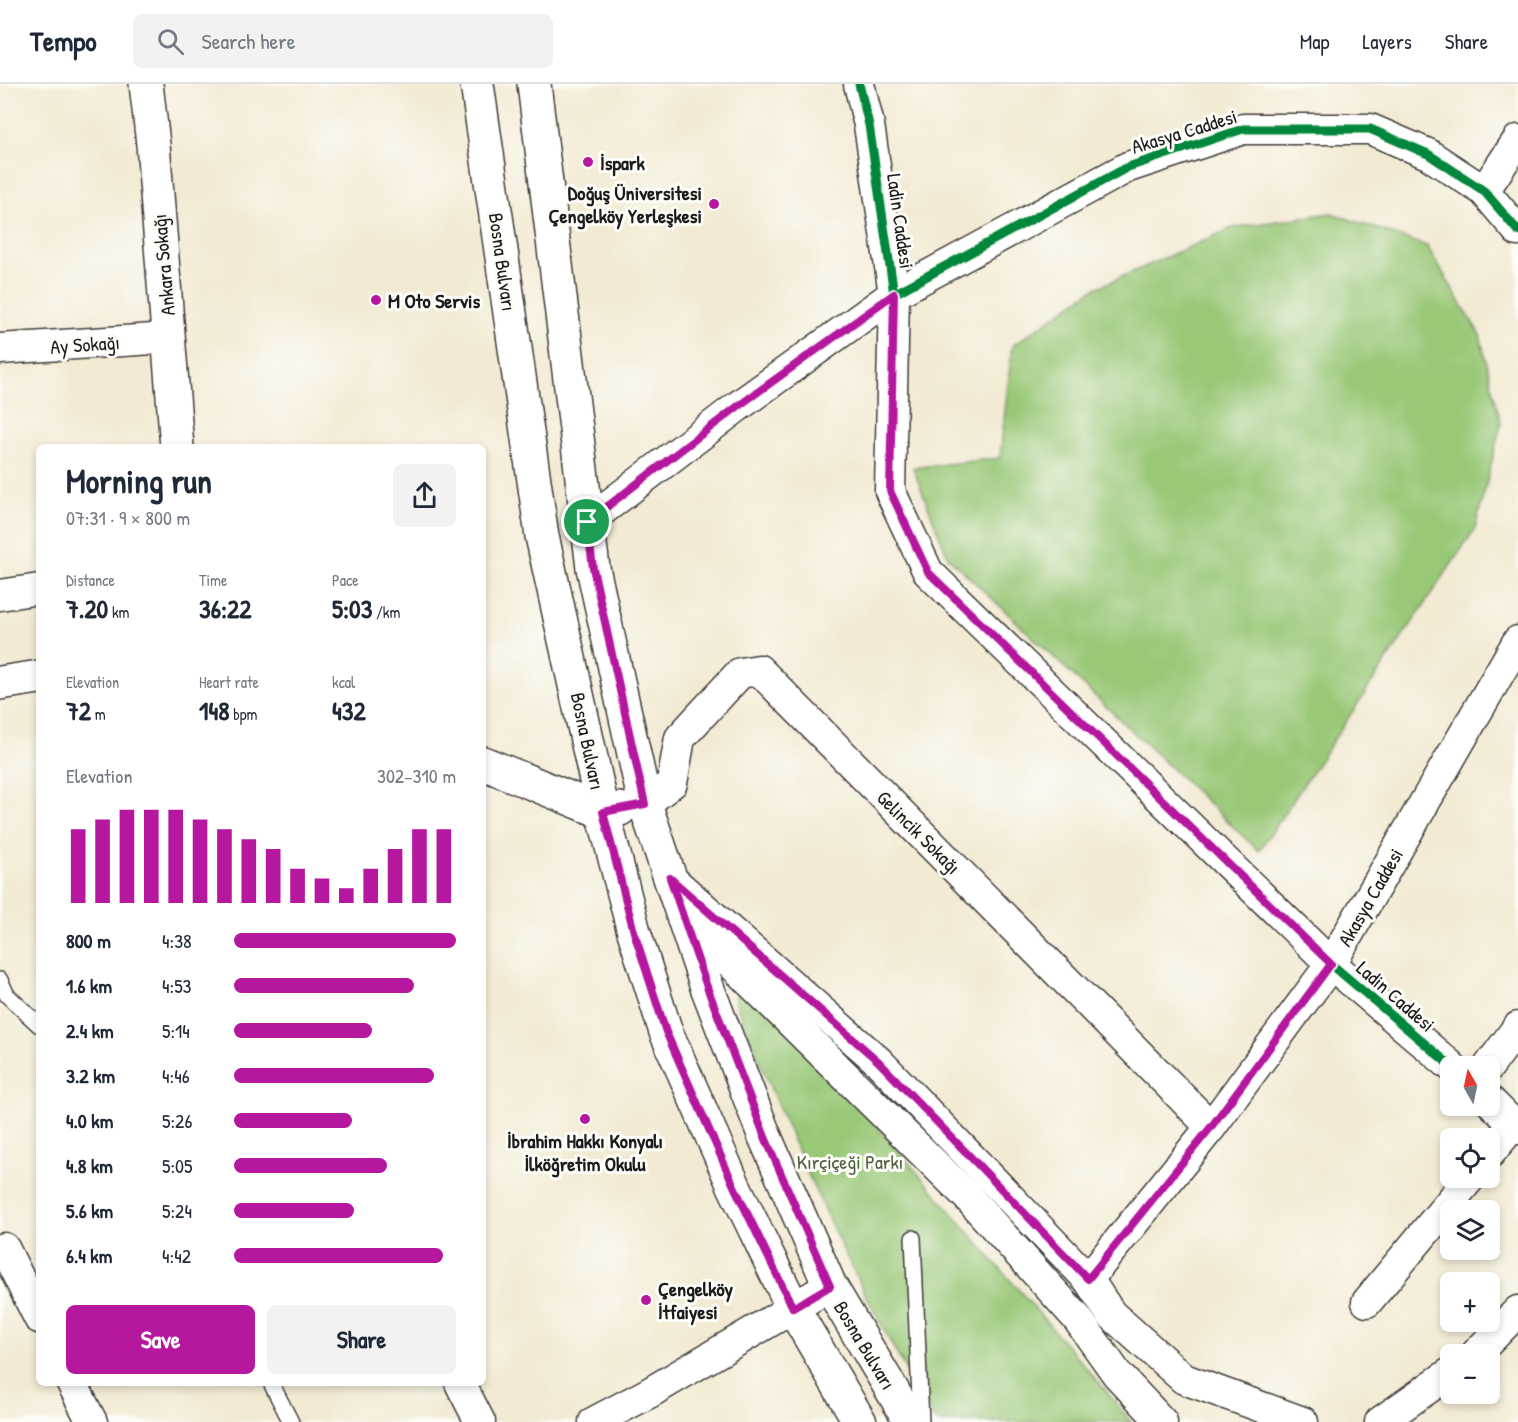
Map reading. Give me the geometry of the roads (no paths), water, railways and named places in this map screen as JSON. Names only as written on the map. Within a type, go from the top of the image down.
[{"type":"main road","name":"Ankara Sokağı","points":[[147,84],[177,444]]},
{"type":"main road","name":"Bosna Bulvarı","points":[[477,84],[542,536],[603,812],[634,932],[666,1032],[734,1186],[793,1308],[860,1422]]},
{"type":"main road","name":"Bosna Bulvarı","points":[[534,84],[593,568],[645,804],[707,987],[765,1137],[830,1286],[911,1422]]},
{"type":"main road","points":[[0,683],[36,677]]},
{"type":"main road","points":[[486,764],[603,812],[645,804]]},
{"type":"street","name":"Ladin Caddesi","points":[[859,84],[869,125],[894,294],[890,491],[928,572],[1331,964],[1440,1057]]},
{"type":"street","name":"Akasya Caddesi","points":[[587,522],[737,407],[894,294],[1128,167],[1243,129],[1370,129],[1428,154],[1484,191],[1518,231]]},
{"type":"street","points":[[1484,191],[1518,140]]},
{"type":"street","name":"Ay Sokağı","points":[[0,349],[169,338]]},
{"type":"street","points":[[0,595],[36,589]]},
{"type":"street","name":"Akasya Caddesi","points":[[1088,1279],[1211,1127],[1331,964],[1518,641]]},
{"type":"street","name":"Gelincik Sokağı","points":[[645,804],[672,783],[680,738],[740,673],[759,670],[1211,1127]]},
{"type":"street","points":[[670,878],[878,1061],[1088,1279],[1111,1314],[1184,1379],[1303,1422]]},
{"type":"street","points":[[683,916],[966,1195],[1077,1318],[1117,1374],[1162,1422]]},
{"type":"street","points":[[1496,1056],[1518,1027]]},
{"type":"street","points":[[1500,1111],[1516,1127],[1500,1143]]},
{"type":"street","points":[[1367,1302],[1462,1188]]},
{"type":"street","points":[[2,1249],[36,1312]]},
{"type":"street","points":[[594,1422],[649,1393],[830,1286]]},
{"type":"street","points":[[1486,1344],[1518,1311]]},
{"type":"street","points":[[1380,1422],[1440,1380]]},
{"type":"street","points":[[74,1386],[92,1422]]},
{"type":"street","points":[[462,1386],[480,1422]]},
{"type":"lane","points":[[0,980],[7,994],[36,1021]]},
{"type":"lane","points":[[913,1238],[921,1422]]},
{"type":"lane","points":[[273,1386],[291,1422]]},
{"type":"place","name":"İspark","points":[[588,162]]},
{"type":"place","name":"Doğuş Üniversitesi Çengelköy Yerleşkesi","points":[[714,204]]},
{"type":"place","name":"M Oto Servis","points":[[376,300]]},
{"type":"place","name":"İbrahim Hakkı Konyalı İlköğretim Okulu","points":[[585,1119]]},
{"type":"place","name":"Çengelköy İtfaiyesi","points":[[646,1300]]},
{"type":"park label","name":"Kırçiçeği Parkı","points":[[850,1161]]}]
